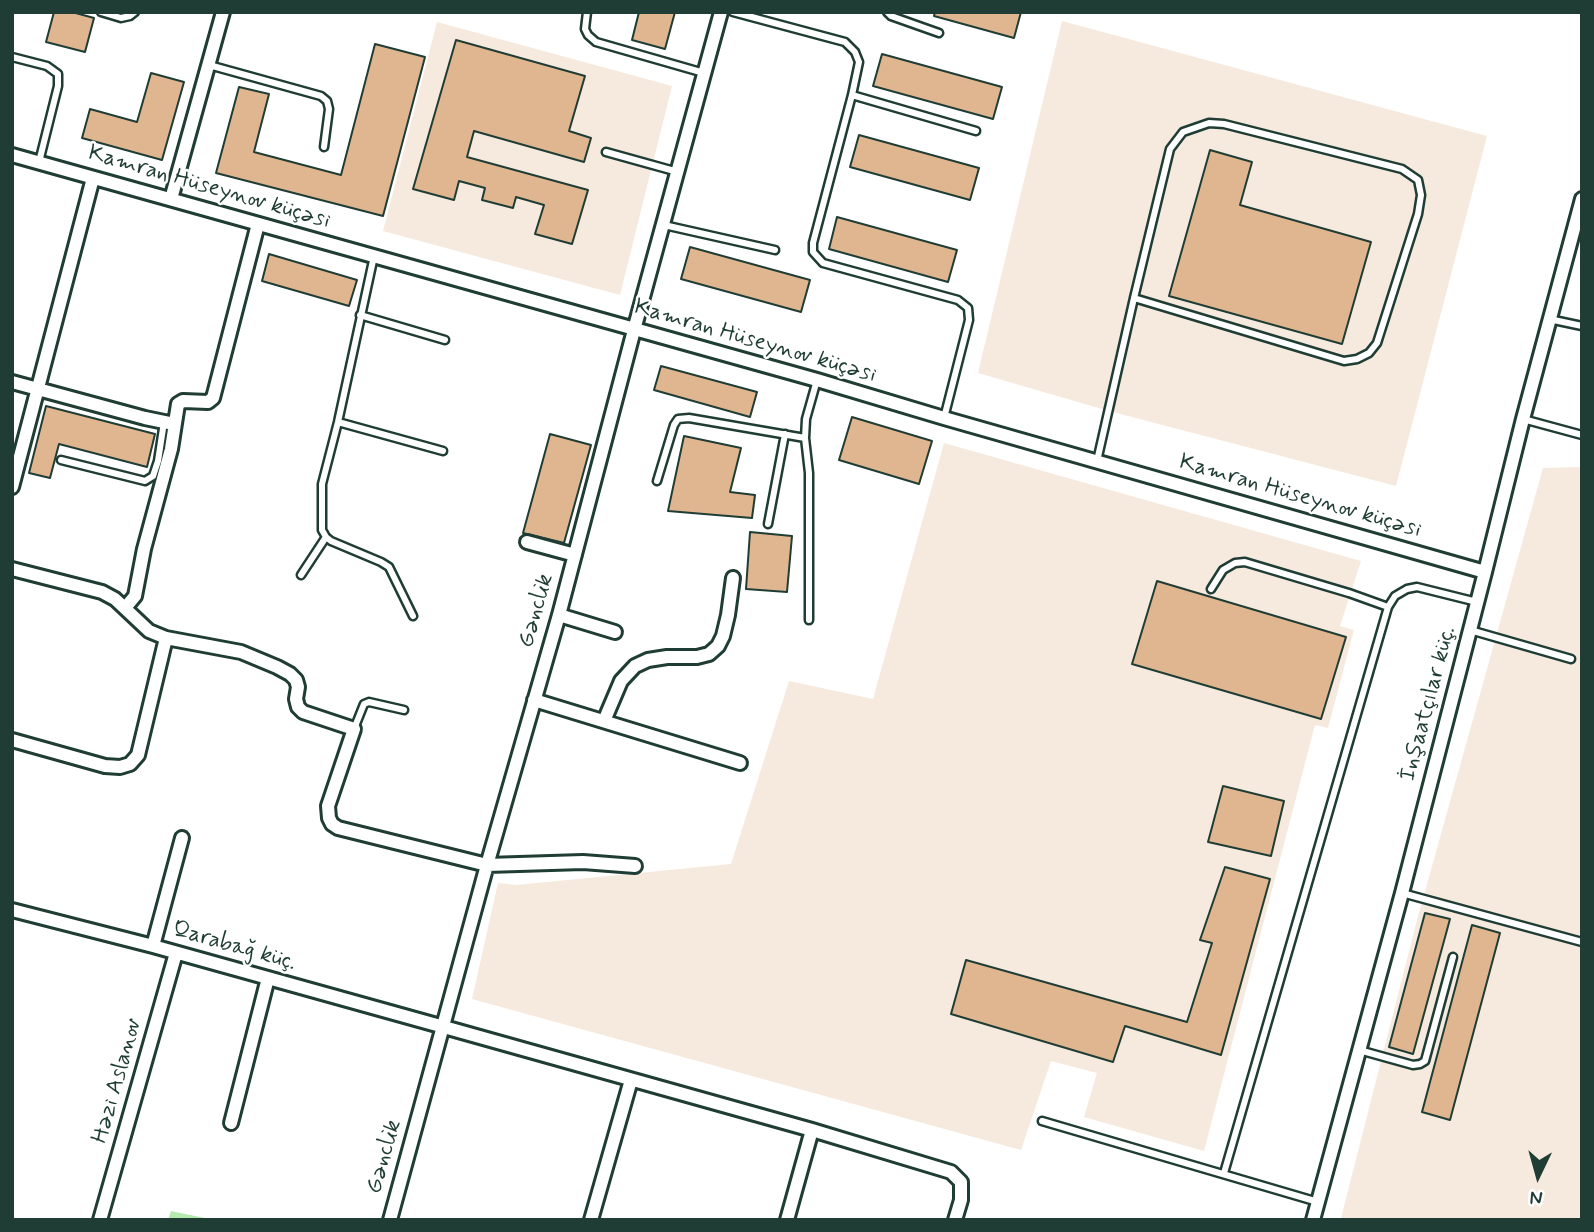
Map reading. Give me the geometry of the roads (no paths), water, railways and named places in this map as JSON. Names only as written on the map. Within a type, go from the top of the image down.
[{"type":"street","points":[[171,199],[223,12]]},
{"type":"street","name":"Gənclik","points":[[390,1220],[559,615],[721,12]]},
{"type":"street","name":"Kamran Hüseynov küçəsi","points":[[12,155],[817,380],[1485,572]]},
{"type":"street","points":[[12,487],[93,178]]},
{"type":"street","name":"İnşaatçılar küç.","points":[[1313,1220],[1402,893],[1522,419],[1582,199]]},
{"type":"street","points":[[125,608],[135,596],[144,549],[171,449],[169,423],[178,404],[183,401],[208,402],[213,398],[258,224]]},
{"type":"street","points":[[12,382],[169,423]]},
{"type":"street","points":[[527,542],[575,555]]},
{"type":"street","points":[[12,569],[102,592],[115,599],[149,631],[166,638],[241,652],[277,667],[296,680],[296,699],[303,712],[354,729],[328,806],[329,818],[338,828],[487,865],[583,862],[635,866]]},
{"type":"street","points":[[604,722],[621,681],[635,666],[648,660],[667,657],[697,657],[709,654],[718,646],[728,615],[733,578]]},
{"type":"street","points":[[559,615],[615,632]]},
{"type":"street","points":[[12,740],[105,766],[120,768],[130,764],[138,755],[166,638]]},
{"type":"street","points":[[534,700],[740,763]]},
{"type":"street","points":[[153,946],[182,838]]},
{"type":"street","name":"Qarabağ küç.","points":[[12,910],[153,946],[444,1027],[812,1130],[951,1172],[961,1182],[961,1200],[955,1220]]},
{"type":"street","name":"Həzi Aslanov","points":[[100,1220],[176,953]]},
{"type":"street","points":[[231,1123],[268,978]]},
{"type":"street","points":[[591,1220],[631,1080]]},
{"type":"street","points":[[787,1220],[812,1130]]},
{"type":"lane","points":[[101,12],[121,18],[135,12]]},
{"type":"lane","points":[[587,12],[585,29],[596,42],[704,73]]},
{"type":"lane","points":[[733,12],[845,42],[855,52],[859,62],[813,243],[813,253],[822,263],[958,300],[968,307],[969,320],[944,418]]},
{"type":"lane","points":[[887,12],[891,16],[939,33]]},
{"type":"lane","points":[[12,57],[47,66],[58,75],[58,86],[39,162]]},
{"type":"lane","points":[[209,65],[321,96],[327,101],[329,109],[324,147]]},
{"type":"lane","points":[[852,95],[976,131]]},
{"type":"lane","points":[[1097,461],[1134,298],[1170,149],[1183,132],[1209,123],[1224,124],[1402,169],[1418,180],[1421,195],[1418,214],[1377,343],[1369,353],[1357,359],[1344,361],[1134,298]]},
{"type":"lane","points":[[606,152],[678,172]]},
{"type":"lane","points":[[664,225],[775,250]]},
{"type":"lane","points":[[374,256],[321,494],[322,530],[331,541],[381,562],[388,568],[413,616]]},
{"type":"lane","points":[[360,315],[445,340]]},
{"type":"lane","points":[[1549,319],[1582,326]]},
{"type":"lane","points":[[809,620],[809,473],[806,419],[817,380]]},
{"type":"lane","points":[[657,481],[678,419],[689,418],[806,438]]},
{"type":"lane","points":[[1522,419],[1582,435]]},
{"type":"lane","points":[[338,422],[443,451]]},
{"type":"lane","points":[[61,460],[145,481],[153,476],[169,423]]},
{"type":"lane","points":[[768,524],[785,434]]},
{"type":"lane","points":[[301,575],[326,537]]},
{"type":"lane","points":[[1211,589],[1223,570],[1235,563],[1245,562],[1388,607]]},
{"type":"lane","points":[[1224,1173],[1388,607],[1395,596],[1417,587],[1477,602]]},
{"type":"lane","points":[[1470,630],[1571,659]]},
{"type":"lane","points":[[354,729],[364,704],[369,702],[404,710]]},
{"type":"lane","points":[[1402,893],[1582,942]]},
{"type":"lane","points":[[1359,1050],[1413,1065],[1425,1061],[1452,957]]},
{"type":"lane","points":[[1042,1121],[1318,1202]]}]
